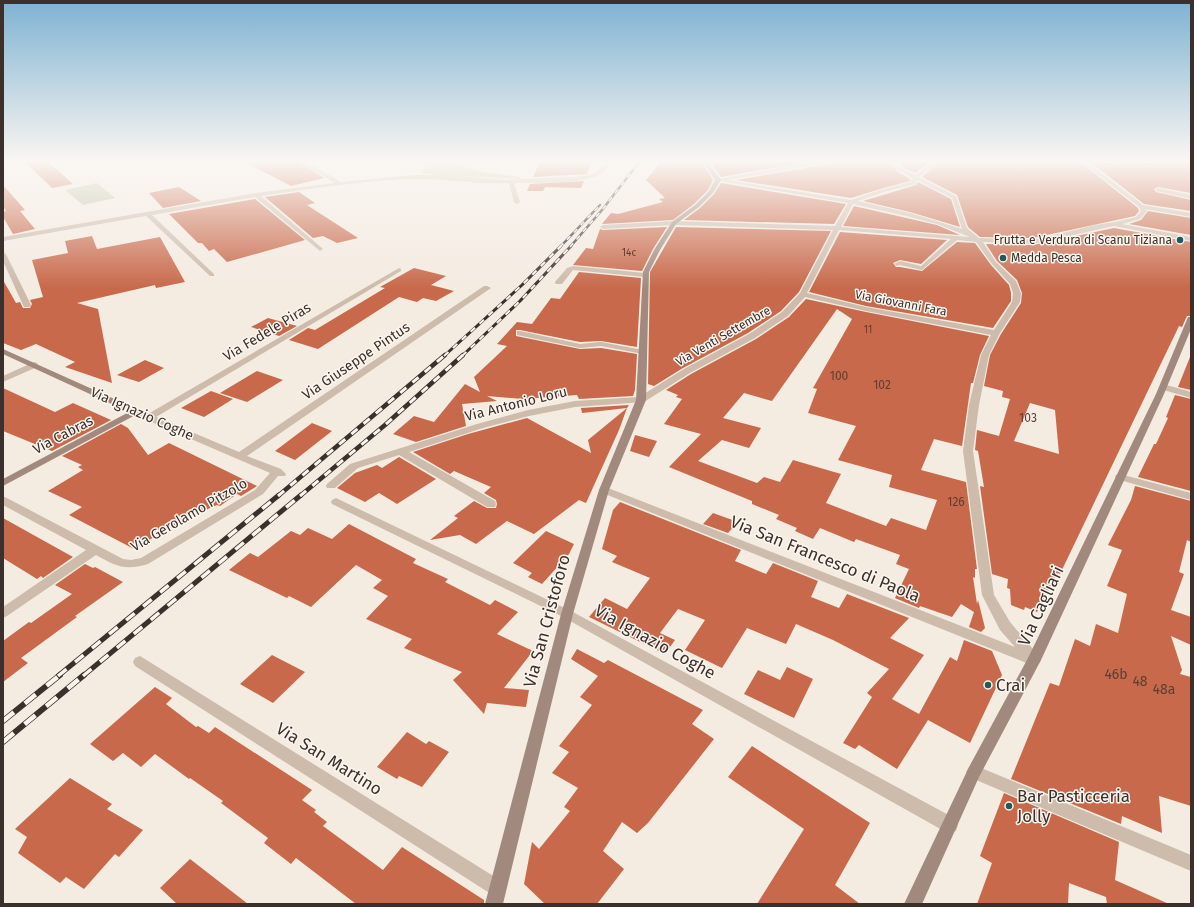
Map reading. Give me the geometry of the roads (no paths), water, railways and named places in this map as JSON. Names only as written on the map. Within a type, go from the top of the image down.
[{"type":"street","points":[[3,239],[209,203]]},
{"type":"street","points":[[266,203],[320,249]]},
{"type":"street","name":"Via San Cristoforo","points":[[494,904],[566,614],[604,490],[641,400],[645,275],[657,250],[674,223],[700,203]]},
{"type":"street","name":"Via Venti Settembre","points":[[641,400],[687,371],[752,336],[785,314],[803,294],[850,203]]},
{"type":"street","points":[[858,203],[901,212],[944,224],[969,234],[978,240],[994,263],[1013,283],[1016,293],[1016,302],[996,333],[985,355],[974,405],[968,451],[988,595],[1005,626],[1034,660]]},
{"type":"street","points":[[957,203],[960,218],[969,234]]},
{"type":"street","points":[[602,227],[674,223],[875,230],[978,240],[1032,242],[1138,218],[1144,211],[1137,203]]},
{"type":"street","points":[[1141,206],[1191,215]]},
{"type":"street","points":[[148,214],[212,276]]},
{"type":"street","points":[[1114,224],[1191,239]]},
{"type":"street","points":[[897,264],[900,263],[922,268],[956,238]]},
{"type":"street","points":[[3,254],[27,305]]},
{"type":"street","points":[[559,282],[569,269],[573,268],[645,275]]},
{"type":"street","name":"Via Fedele Piras","points":[[149,417],[399,270]]},
{"type":"street","name":"Via Giuseppe Pintus","points":[[240,456],[487,288]]},
{"type":"street","name":"Via Giovanni Fara","points":[[803,294],[866,309],[996,333]]},
{"type":"street","name":"Via Cagliari","points":[[913,904],[974,772],[1034,660],[1163,387],[1191,319]]},
{"type":"street","points":[[520,333],[580,346],[601,344],[643,352]]},
{"type":"street","name":"Via Ignazio Coghe","points":[[3,351],[136,412],[280,473]]},
{"type":"street","points":[[3,379],[34,365]]},
{"type":"street","points":[[1163,387],[1191,395]]},
{"type":"street","name":"Via Antonio Loru","points":[[331,486],[354,466],[480,426],[528,413],[576,404],[641,400]]},
{"type":"street","name":"Via Cabras","points":[[3,484],[136,412]]},
{"type":"street","points":[[400,451],[491,504]]},
{"type":"street","name":"Via Gerolamo Pitzolo","points":[[3,500],[94,550],[121,563],[131,564],[144,561],[259,492],[280,473]]},
{"type":"street","points":[[1120,477],[1191,497]]},
{"type":"street","name":"Via San Francesco di Paola","points":[[604,490],[1034,660]]},
{"type":"street","name":"Via Ignazio Coghe","points":[[336,502],[566,614],[950,825]]},
{"type":"street","points":[[3,613],[94,550]]},
{"type":"street","name":"Via San Martino","points":[[140,662],[497,888]]},
{"type":"street","points":[[974,772],[1191,864]]},
{"type":"railway","points":[[570,247],[607,203]]},
{"type":"railway","points":[[560,247],[600,205]]},
{"type":"railway","points":[[462,356],[520,301],[571,246]]},
{"type":"railway","points":[[444,356],[522,285],[560,247]]},
{"type":"railway","points":[[278,496],[445,355]]},
{"type":"railway","points":[[300,496],[385,425],[463,355]]},
{"type":"railway","points":[[58,676],[279,495]]},
{"type":"railway","points":[[83,676],[301,495]]},
{"type":"railway","points":[[3,721],[60,675]]},
{"type":"railway","points":[[3,742],[84,675]]},
{"type":"place","name":"Frutta e Verdura di Scanu Tiziana","points":[[1180,240]]},
{"type":"place","name":"Medda Pesca","points":[[1003,258]]},
{"type":"place","name":"Crai","points":[[988,685]]},
{"type":"place","name":"Bar Pasticceria Jolly","points":[[1009,806]]}]
